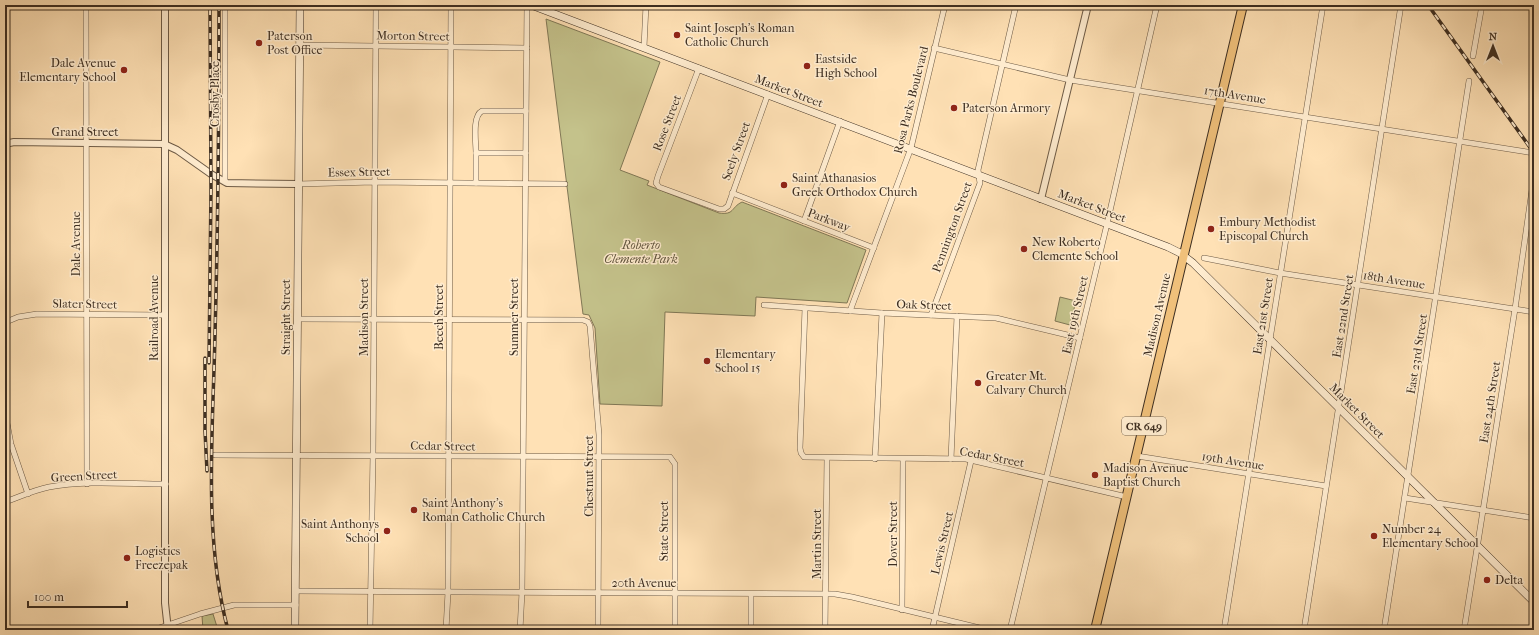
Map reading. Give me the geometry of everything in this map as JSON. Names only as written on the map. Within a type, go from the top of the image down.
[{"type":"main road","name":"Straight Street","points":[[295,630],[300,5]]},
{"type":"main road","name":"Market Street","points":[[531,5],[911,148],[1168,247],[1184,256],[1193,263],[1534,602]]},
{"type":"main road","name":"Madison Avenue","points":[[1095,630],[1243,5]]},
{"type":"street","points":[[7,5],[7,423],[11,444],[28,494]]},
{"type":"street","name":"Dale Avenue","points":[[86,5],[86,484]]},
{"type":"street","name":"Railroad Avenue","points":[[165,5],[164,144],[167,628]]},
{"type":"street","name":"Crosby Place","points":[[225,5],[226,182]]},
{"type":"street","name":"Madison Street","points":[[370,630],[373,456],[376,5]]},
{"type":"street","name":"Beech Street","points":[[446,630],[448,592],[451,5]]},
{"type":"street","name":"Summer Street","points":[[520,630],[524,457],[527,5]]},
{"type":"street","points":[[644,47],[646,5]]},
{"type":"street","name":"Rosa Parks Boulevard","points":[[850,311],[911,148],[944,5]]},
{"type":"street","name":"Pennington Street","points":[[931,315],[980,183],[978,174],[1016,5]]},
{"type":"street","points":[[1041,199],[1088,5]]},
{"type":"street","name":"East 19th Street","points":[[1010,630],[1107,224],[1157,5]]},
{"type":"street","name":"East 21st Street","points":[[1224,630],[1323,5]]},
{"type":"street","name":"East 22nd Street","points":[[1304,630],[1383,129],[1401,5]]},
{"type":"street","points":[[1473,56],[1482,5]]},
{"type":"street","name":"Morton Street","points":[[299,45],[527,48]]},
{"type":"street","name":"17th Avenue","points":[[934,48],[1070,80],[1534,153]]},
{"type":"street","name":"Rose Street","points":[[699,68],[658,176],[657,185],[719,209]]},
{"type":"street","name":"East 23rd Street","points":[[1384,630],[1469,81]]},
{"type":"street","name":"Seely Street","points":[[719,209],[724,209],[728,206],[768,94]]},
{"type":"street","points":[[476,183],[476,116],[478,113],[482,111],[526,111]]},
{"type":"street","points":[[804,221],[840,121]]},
{"type":"street","name":"Grand Street","points":[[6,144],[164,144]]},
{"type":"street","name":"Essex Street","points":[[164,144],[226,182],[298,184],[374,182],[565,184]]},
{"type":"street","points":[[476,153],[526,153]]},
{"type":"street","name":"East 24th Street","points":[[1464,630],[1515,309],[1534,176]]},
{"type":"street","name":"Parkway","points":[[732,193],[874,248]]},
{"type":"street","name":"18th Avenue","points":[[1204,258],[1358,285],[1534,312]]},
{"type":"street","name":"Oak Street","points":[[764,305],[882,313],[996,318],[1080,338]]},
{"type":"street","name":"Cedar Street","points":[[805,308],[800,448],[802,456],[806,458],[951,459],[971,461],[1127,498]]},
{"type":"street","points":[[875,459],[882,313]]},
{"type":"street","name":"Slater Street","points":[[6,322],[18,317],[37,314],[165,315]]},
{"type":"street","points":[[951,459],[957,316]]},
{"type":"street","points":[[297,319],[524,320]]},
{"type":"street","name":"Chestnut Street","points":[[524,320],[584,320],[588,322],[590,326],[599,457],[598,630]]},
{"type":"street","name":"Cedar Street","points":[[215,455],[296,454],[448,457],[670,458]]},
{"type":"street","name":"19th Avenue","points":[[1137,456],[1326,486]]},
{"type":"street","name":"State Street","points":[[670,458],[675,464],[675,630]]},
{"type":"street","name":"Martin Street","points":[[825,630],[827,594],[828,458]]},
{"type":"street","name":"Dover Street","points":[[902,610],[903,459]]},
{"type":"street","name":"Lewis Street","points":[[932,630],[971,461]]},
{"type":"street","name":"Green Street","points":[[5,502],[46,487],[86,484],[166,484]]},
{"type":"street","points":[[1405,498],[1534,518]]},
{"type":"street","name":"20th Avenue","points":[[296,591],[827,594],[842,595],[988,630]]},
{"type":"street","points":[[751,594],[751,630]]},
{"type":"street","points":[[153,630],[167,628],[200,614],[234,605],[296,605]]},
{"type":"green space","name":"Roberto Clemente Park","points":[[546,19],[660,62],[620,170],[649,181],[647,185],[719,213],[728,213],[742,202],[866,250],[847,303],[756,297],[755,316],[665,312],[662,406],[600,404],[595,328],[589,315],[583,314]]},
{"type":"green space","points":[[1060,297],[1076,301],[1070,325],[1055,321]]},
{"type":"green space","points":[[213,614],[218,630],[203,630],[202,616]]},
{"type":"railway","points":[[209,363],[211,189],[210,5]]},
{"type":"railway","points":[[219,5],[218,211],[211,484],[215,558],[220,595],[228,630]]},
{"type":"railway","points":[[1428,5],[1534,153]]},
{"type":"railway","points":[[205,358],[205,431],[207,471]]},
{"type":"place","name":"Saint Joseph's Roman Catholic Church","points":[[677,35]]},
{"type":"place","name":"Paterson Post Office","points":[[259,43]]},
{"type":"place","name":"Eastside High School","points":[[807,66]]},
{"type":"place","name":"Dale Avenue Elementary School","points":[[124,70]]},
{"type":"place","name":"Paterson Armory","points":[[954,108]]},
{"type":"place","name":"Saint Athanasios Greek Orthodox Church","points":[[784,185]]},
{"type":"place","name":"Embury Methodist Episcopal Church","points":[[1211,229]]},
{"type":"place","name":"New Roberto Clemente School","points":[[1024,249]]},
{"type":"place","name":"Elementary School 15","points":[[707,361]]},
{"type":"place","name":"Greater Mt. Calvary Church","points":[[978,383]]},
{"type":"place","name":"Madison Avenue Baptist Church","points":[[1095,475]]},
{"type":"place","name":"Saint Anthony's Roman Catholic Church","points":[[414,510]]},
{"type":"place","name":"Saint Anthonys School","points":[[387,531]]},
{"type":"place","name":"Number 24 Elementary School","points":[[1374,536]]},
{"type":"place","name":"Logistics Freezepak","points":[[127,558]]},
{"type":"place","name":"Delta","points":[[1487,580]]}]
